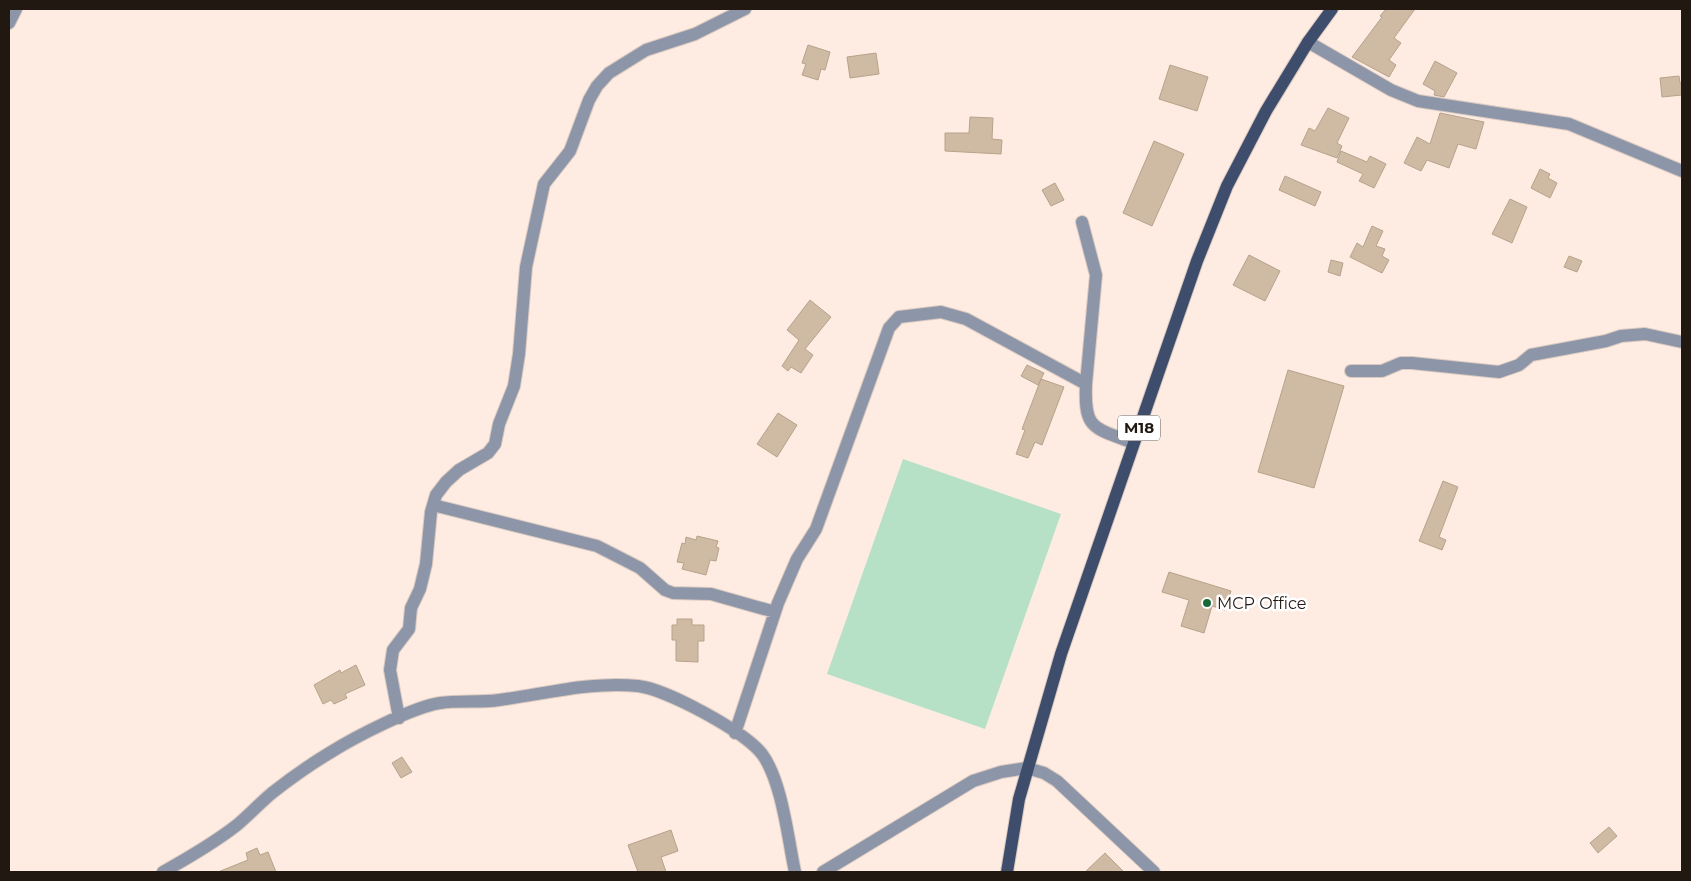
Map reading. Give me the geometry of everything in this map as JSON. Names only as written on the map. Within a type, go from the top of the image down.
[{"type":"main road","name":"M18","points":[[1007,872],[1027,768],[1061,654],[1197,261],[1227,186],[1266,111],[1308,42],[1332,9]]},
{"type":"street","points":[[9,24],[16,9]]},
{"type":"street","points":[[399,718],[390,679],[390,660],[395,645],[410,625],[411,608],[420,589],[426,564],[433,505],[436,495],[459,470],[488,453],[495,444],[499,424],[508,405],[519,354],[526,267],[542,188],[570,151],[589,100],[597,86],[608,73],[646,50],[695,34],[745,9]]},
{"type":"street","points":[[1308,42],[1391,90],[1418,101],[1569,124],[1682,171]]},
{"type":"street","points":[[1082,222],[1096,275],[1084,410],[1089,420],[1097,428],[1133,443]]},
{"type":"street","points":[[735,733],[775,612],[796,558],[816,529],[888,328],[899,317],[941,312],[966,318],[1086,384]]},
{"type":"street","points":[[1351,371],[1382,372],[1401,363],[1412,363],[1499,372],[1519,365],[1531,355],[1606,341],[1621,336],[1646,334],[1682,342]]},
{"type":"street","points":[[433,505],[598,546],[640,568],[662,587],[673,593],[710,594],[775,612]]},
{"type":"street","points":[[163,872],[230,830],[272,794],[331,752],[415,710],[440,703],[498,700],[584,687],[638,686],[650,688],[672,697],[735,733],[760,752],[770,766],[781,804],[795,872]]},
{"type":"street","points":[[823,872],[972,781],[1000,772],[1027,768],[1044,773],[1057,781],[1154,872]]},
{"type":"green space","points":[[903,459],[1061,514],[985,729],[827,674]]},
{"type":"building","points":[[1386,9],[1415,9],[1394,38],[1401,43],[1389,60],[1396,65],[1389,77],[1352,57]]},
{"type":"building","points":[[808,45],[830,52],[825,70],[821,69],[818,80],[802,75],[806,64],[802,63]]},
{"type":"building","points":[[876,53],[879,74],[850,78],[847,57]]},
{"type":"building","points":[[1435,61],[1457,73],[1444,97],[1434,95],[1435,91],[1423,84]]},
{"type":"building","points":[[1170,65],[1208,77],[1197,111],[1159,99]]},
{"type":"building","points":[[1679,76],[1680,83],[1682,83],[1682,95],[1662,97],[1660,78]]},
{"type":"building","points":[[1328,108],[1349,118],[1337,143],[1342,146],[1337,158],[1301,145],[1309,128],[1315,131]]},
{"type":"building","points":[[1440,113],[1484,122],[1476,149],[1458,144],[1449,168],[1427,160],[1421,171],[1404,163],[1417,137],[1430,144]]},
{"type":"building","points":[[970,117],[993,118],[992,139],[1002,140],[1001,154],[945,151],[945,133],[969,133]]},
{"type":"building","points":[[1154,141],[1184,154],[1152,226],[1123,213]]},
{"type":"building","points":[[1341,151],[1367,162],[1370,156],[1386,164],[1374,188],[1359,181],[1363,174],[1337,162]]},
{"type":"building","points":[[1540,169],[1550,174],[1548,178],[1557,183],[1550,198],[1531,188]]},
{"type":"building","points":[[1285,176],[1321,192],[1315,206],[1279,190]]},
{"type":"building","points":[[1055,183],[1064,200],[1051,206],[1042,190]]},
{"type":"building","points":[[1510,199],[1527,207],[1512,243],[1492,234]]},
{"type":"building","points":[[1372,226],[1383,231],[1376,246],[1385,249],[1382,256],[1389,260],[1382,273],[1350,257],[1357,243],[1363,247]]},
{"type":"building","points":[[1249,255],[1280,271],[1265,301],[1233,285]]},
{"type":"building","points":[[1569,256],[1582,261],[1577,272],[1564,267]]},
{"type":"building","points":[[1331,260],[1343,263],[1340,276],[1328,272]]},
{"type":"building","points":[[810,300],[831,317],[805,349],[813,355],[801,373],[791,367],[788,371],[782,366],[799,340],[787,330]]},
{"type":"building","points":[[1027,365],[1044,373],[1038,385],[1021,376]]},
{"type":"building","points":[[1288,370],[1344,386],[1314,488],[1258,472]]},
{"type":"building","points":[[1041,379],[1064,387],[1042,445],[1035,442],[1028,458],[1016,454],[1025,430],[1022,429]]},
{"type":"building","points":[[778,413],[797,425],[777,457],[757,444]]},
{"type":"building","points":[[1443,481],[1458,487],[1439,537],[1446,540],[1442,550],[1419,541]]},
{"type":"building","points":[[697,536],[718,541],[716,547],[719,548],[716,561],[710,560],[706,575],[682,569],[684,563],[677,562],[682,543],[685,544],[686,537],[696,540]]},
{"type":"building","name":"MCP Office","points":[[1169,572],[1231,591],[1225,610],[1212,606],[1204,633],[1181,626],[1189,600],[1162,592]]},
{"type":"building","points":[[677,619],[692,619],[692,625],[704,625],[704,641],[698,641],[698,662],[676,661],[676,640],[672,640],[672,625],[677,625]]},
{"type":"building","points":[[356,665],[365,685],[345,694],[347,698],[334,704],[331,700],[323,704],[314,685],[340,670],[341,673]]},
{"type":"building","points":[[402,757],[412,772],[401,778],[392,763]]},
{"type":"building","points":[[1609,827],[1617,836],[1598,853],[1590,843]]},
{"type":"building","points":[[671,830],[678,851],[661,857],[666,872],[638,872],[628,845]]},
{"type":"building","points":[[257,848],[260,855],[268,852],[276,872],[218,872],[248,860],[246,853]]},
{"type":"building","points":[[1105,853],[1124,872],[1085,872]]},
{"type":"place","name":"MCP Office","points":[[1207,603]]}]
